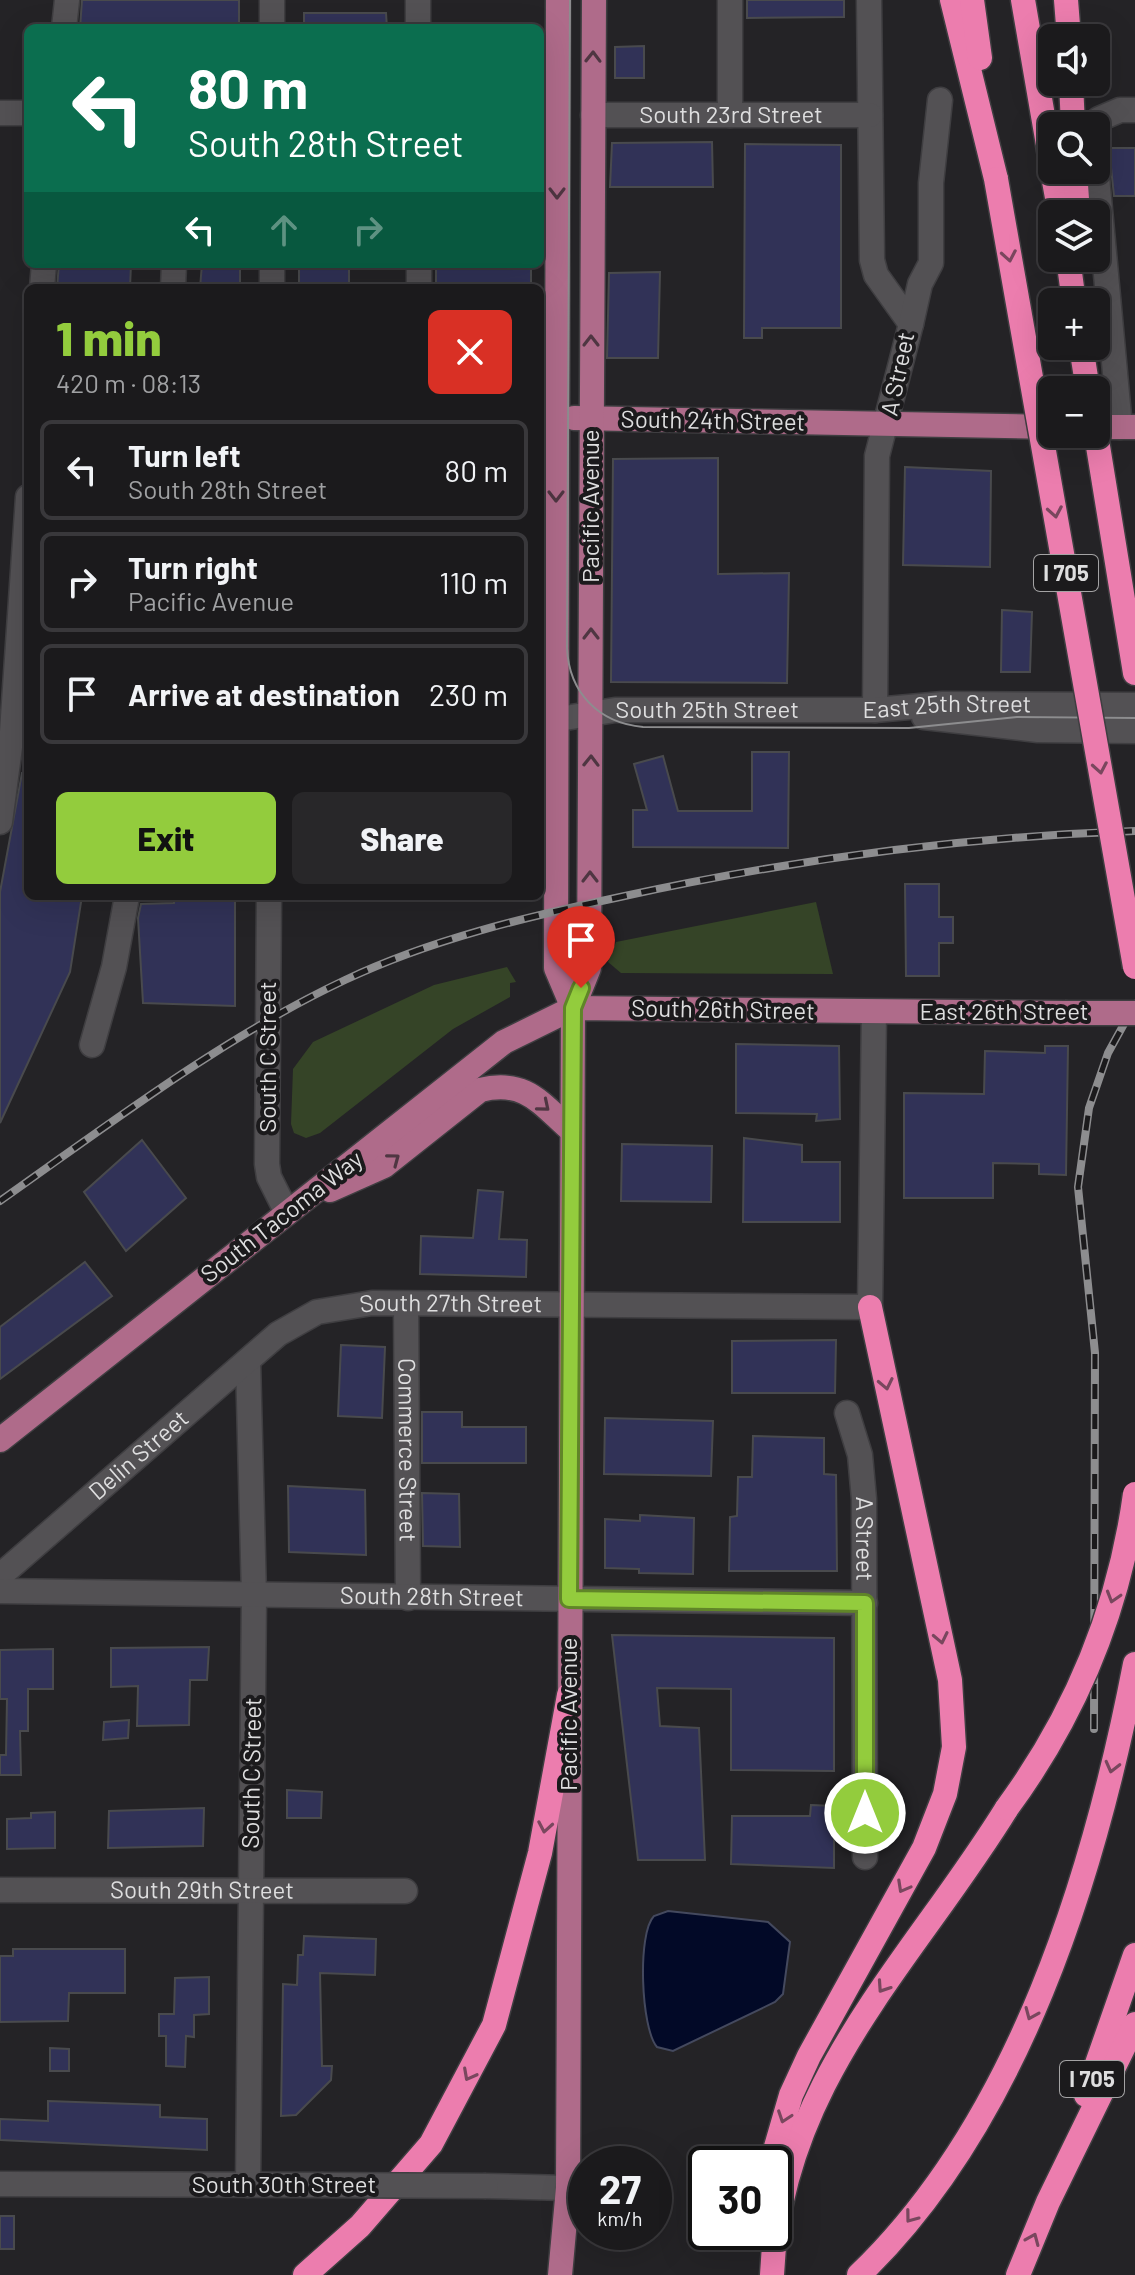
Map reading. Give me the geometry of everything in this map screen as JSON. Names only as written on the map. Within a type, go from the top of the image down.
[{"type":"highway","points":[[952,0],[996,179]]},
{"type":"highway","name":"I 705","points":[[972,0],[996,179],[1135,967]]},
{"type":"highway","points":[[1023,0],[1042,112]]},
{"type":"highway","points":[[1066,0],[1068,24]]},
{"type":"highway","name":"I 705","points":[[1098,448],[1135,673]]},
{"type":"highway","points":[[776,2146],[783,2117],[809,2056],[924,1848],[945,1794],[954,1747],[950,1680],[870,1307]]},
{"type":"highway","points":[[770,2275],[786,2175],[822,2082],[925,1923],[976,1858],[1048,1750],[1086,1675],[1124,1560],[1135,1494]]},
{"type":"highway","points":[[859,2275],[902,2228],[956,2153],[1005,2070],[1026,2025],[1080,1884],[1135,1664]]},
{"type":"highway","points":[[305,2275],[360,2226],[431,2144],[494,2025],[540,1853],[569,1695]]},
{"type":"highway","name":"I 705","points":[[1018,2275],[1048,2202],[1135,1955]]},
{"type":"highway","points":[[1048,2202],[1135,2024]]},
{"type":"highway","points":[[767,2250],[770,2275]]},
{"type":"main road","name":"Pacific Avenue","points":[[558,0],[548,114],[548,720],[556,968],[573,1008]]},
{"type":"main road","name":"Pacific Avenue","points":[[568,2146],[573,1008],[589,968],[594,0]]},
{"type":"main road","name":"South 24th Street","points":[[548,418],[1038,427]]},
{"type":"main road","name":"South 26th Street","points":[[573,1008],[874,1012]]},
{"type":"main road","name":"South Tacoma Way","points":[[0,1440],[504,1042],[573,1008]]},
{"type":"main road","name":"East 26th Street","points":[[874,1012],[1135,1013]]},
{"type":"main road","points":[[293,1208],[384,1166],[480,1090],[513,1086],[523,1089],[572,1131]]},
{"type":"main road","name":"Pacific Avenue","points":[[561,2264],[568,2188]]},
{"type":"street","points":[[64,24],[67,0]]},
{"type":"street","points":[[272,0],[272,24]]},
{"type":"street","points":[[418,0],[418,24]]},
{"type":"street","points":[[730,0],[730,115]]},
{"type":"street","name":"A Street","points":[[869,0],[872,260],[876,275],[911,324],[877,456],[875,710]]},
{"type":"street","points":[[911,324],[920,284],[931,263],[931,183],[940,100]]},
{"type":"street","points":[[1110,116],[1120,110],[1135,110]]},
{"type":"street","points":[[0,113],[24,113]]},
{"type":"street","name":"South 23rd Street","points":[[593,115],[870,115]]},
{"type":"street","points":[[1097,184],[1117,427]]},
{"type":"street","points":[[0,822],[13,732],[24,560]]},
{"type":"street","name":"East 25th Street","points":[[875,710],[943,704],[1135,705]]},
{"type":"street","name":"South 25th Street","points":[[548,720],[591,712],[875,710]]},
{"type":"street","name":"East 25th Street","points":[[875,710],[1016,728],[1135,731]]},
{"type":"street","points":[[92,1045],[114,967],[126,900]]},
{"type":"street","name":"South C Street","points":[[269,900],[267,1164],[269,1177],[293,1208]]},
{"type":"street","points":[[870,1307],[874,1012]]},
{"type":"street","name":"South 27th Street","points":[[278,1334],[317,1312],[372,1303],[870,1307]]},
{"type":"street","name":"Commerce Street","points":[[406,1304],[408,1598]]},
{"type":"street","name":"Delin Street","points":[[0,1576],[278,1334]]},
{"type":"street","name":"South C Street","points":[[248,1361],[254,1596],[248,2185]]},
{"type":"street","name":"A Street","points":[[847,1413],[860,1455],[865,1603],[865,1857]]},
{"type":"street","name":"South 28th Street","points":[[0,1591],[865,1603]]},
{"type":"street","name":"South 29th Street","points":[[0,1890],[405,1891]]},
{"type":"street","name":"South 30th Street","points":[[0,2184],[568,2188]]},
{"type":"green space","points":[[816,902],[833,974],[621,973],[608,962],[616,942]]},
{"type":"green space","points":[[507,967],[516,982],[510,983],[510,997],[453,1029],[320,1133],[306,1138],[294,1133],[291,1124],[293,1069],[313,1042],[434,985]]},
{"type":"water","points":[[668,1911],[768,1922],[790,1942],[783,1994],[775,2002],[673,2051],[657,2047],[647,2021],[643,1960],[645,1941],[654,1916]]},
{"type":"building","points":[[82,0],[239,0],[239,24],[80,24]]},
{"type":"building","points":[[747,0],[844,0],[844,17],[747,18]]},
{"type":"building","points":[[304,13],[386,13],[387,24],[304,24]]},
{"type":"building","points":[[644,46],[644,78],[615,78],[615,47]]},
{"type":"building","points":[[712,142],[713,187],[610,187],[612,143]]},
{"type":"building","points":[[745,144],[841,145],[841,328],[762,328],[762,338],[744,338]]},
{"type":"building","points":[[1110,148],[1135,148],[1135,196],[1114,196]]},
{"type":"building","points":[[59,268],[131,268],[130,284],[57,284]]},
{"type":"building","points":[[202,268],[240,268],[240,284],[200,284]]},
{"type":"building","points":[[299,268],[349,268],[349,284],[299,284]]},
{"type":"building","points":[[436,268],[531,268],[531,284],[436,284]]},
{"type":"building","points":[[660,272],[658,358],[607,358],[609,273]]},
{"type":"building","points":[[718,458],[718,574],[789,573],[787,683],[611,682],[613,459]]},
{"type":"building","points":[[905,467],[991,471],[990,567],[903,565]]},
{"type":"building","points":[[1002,610],[1032,612],[1030,672],[1001,672]]},
{"type":"building","points":[[752,752],[789,752],[788,848],[633,847],[633,810],[647,810],[634,764],[663,756],[678,811],[752,811]]},
{"type":"building","points":[[24,773],[24,900],[81,900],[70,972],[0,1123],[0,892]]},
{"type":"building","points":[[905,884],[939,884],[939,917],[953,917],[953,943],[939,943],[939,976],[906,976]]},
{"type":"building","points":[[174,900],[235,900],[235,1006],[143,1003],[138,918],[141,904],[174,903]]},
{"type":"building","points":[[736,1044],[839,1046],[840,1119],[816,1121],[817,1114],[736,1113]]},
{"type":"building","points":[[1045,1046],[1068,1046],[1066,1175],[1039,1174],[1039,1164],[993,1163],[993,1198],[904,1198],[904,1093],[984,1094],[985,1051],[1045,1053]]},
{"type":"building","points":[[744,1138],[802,1145],[802,1162],[840,1162],[840,1222],[743,1222]]},
{"type":"building","points":[[142,1140],[186,1198],[126,1251],[84,1192]]},
{"type":"building","points":[[622,1144],[712,1146],[711,1202],[621,1201]]},
{"type":"building","points":[[478,1190],[503,1192],[499,1239],[527,1240],[526,1277],[420,1274],[421,1236],[473,1238]]},
{"type":"building","points":[[85,1262],[112,1296],[0,1379],[0,1327]]},
{"type":"building","points":[[836,1340],[835,1393],[732,1393],[732,1341]]},
{"type":"building","points":[[341,1345],[385,1347],[382,1418],[338,1416]]},
{"type":"building","points":[[422,1412],[462,1412],[462,1427],[526,1427],[526,1463],[422,1463]]},
{"type":"building","points":[[605,1418],[713,1421],[711,1476],[604,1474]]},
{"type":"building","points":[[753,1436],[824,1438],[824,1474],[836,1475],[837,1571],[729,1571],[730,1517],[737,1516],[738,1477],[752,1477]]},
{"type":"building","points":[[288,1486],[365,1490],[366,1555],[289,1552]]},
{"type":"building","points":[[422,1493],[459,1494],[460,1547],[423,1546]]},
{"type":"building","points":[[640,1515],[694,1518],[693,1574],[639,1573],[639,1569],[605,1568],[605,1519],[640,1521]]},
{"type":"building","points":[[612,1635],[834,1638],[834,1771],[731,1770],[731,1689],[657,1688],[660,1726],[699,1728],[705,1860],[638,1860]]},
{"type":"building","points":[[209,1647],[207,1680],[190,1680],[189,1725],[137,1726],[138,1686],[111,1687],[111,1648]]},
{"type":"building","points":[[53,1649],[53,1689],[28,1689],[28,1731],[20,1731],[21,1775],[0,1775],[0,1755],[6,1755],[7,1699],[0,1699],[0,1650]]},
{"type":"building","points":[[129,1720],[128,1738],[103,1740],[104,1722]]},
{"type":"building","points":[[287,1790],[322,1792],[321,1818],[287,1818]]},
{"type":"building","points":[[811,1805],[834,1806],[834,1868],[731,1864],[732,1816],[810,1816]]},
{"type":"building","points":[[204,1808],[203,1846],[108,1848],[109,1811]]},
{"type":"building","points":[[55,1812],[55,1848],[7,1849],[7,1819],[31,1818],[31,1813]]},
{"type":"building","points":[[304,1936],[376,1939],[375,1975],[320,1973],[322,2066],[332,2066],[331,2080],[296,2115],[281,2116],[283,1984],[297,1985],[298,1955],[303,1955]]},
{"type":"building","points":[[13,1949],[125,1949],[125,1993],[69,1993],[68,2021],[0,2022],[0,1956],[13,1956]]},
{"type":"building","points":[[209,1977],[209,2014],[194,2015],[194,2037],[186,2036],[185,2067],[166,2066],[166,2036],[159,2036],[159,2014],[174,2014],[175,1978]]},
{"type":"building","points":[[50,2048],[69,2049],[69,2071],[50,2071]]},
{"type":"building","points":[[48,2101],[160,2105],[160,2117],[207,2119],[207,2150],[0,2140],[0,2119],[48,2121]]},
{"type":"building","points":[[0,2216],[14,2216],[14,2249],[0,2249]]},
{"type":"tram line","points":[[570,0],[567,648],[569,664],[580,692],[600,712],[627,724],[643,727],[909,728],[1017,717],[1135,718]]},
{"type":"railway","points":[[0,1201],[168,1083],[255,1028],[345,980],[445,941],[585,905],[812,861],[1005,839],[1135,831]]},
{"type":"railway","points":[[1094,1729],[1095,1353],[1078,1187],[1089,1108],[1108,1053],[1135,1004]]},
{"type":"route","points":[[581,988],[573,1008],[569,1599],[865,1603],[865,1813]]}]
